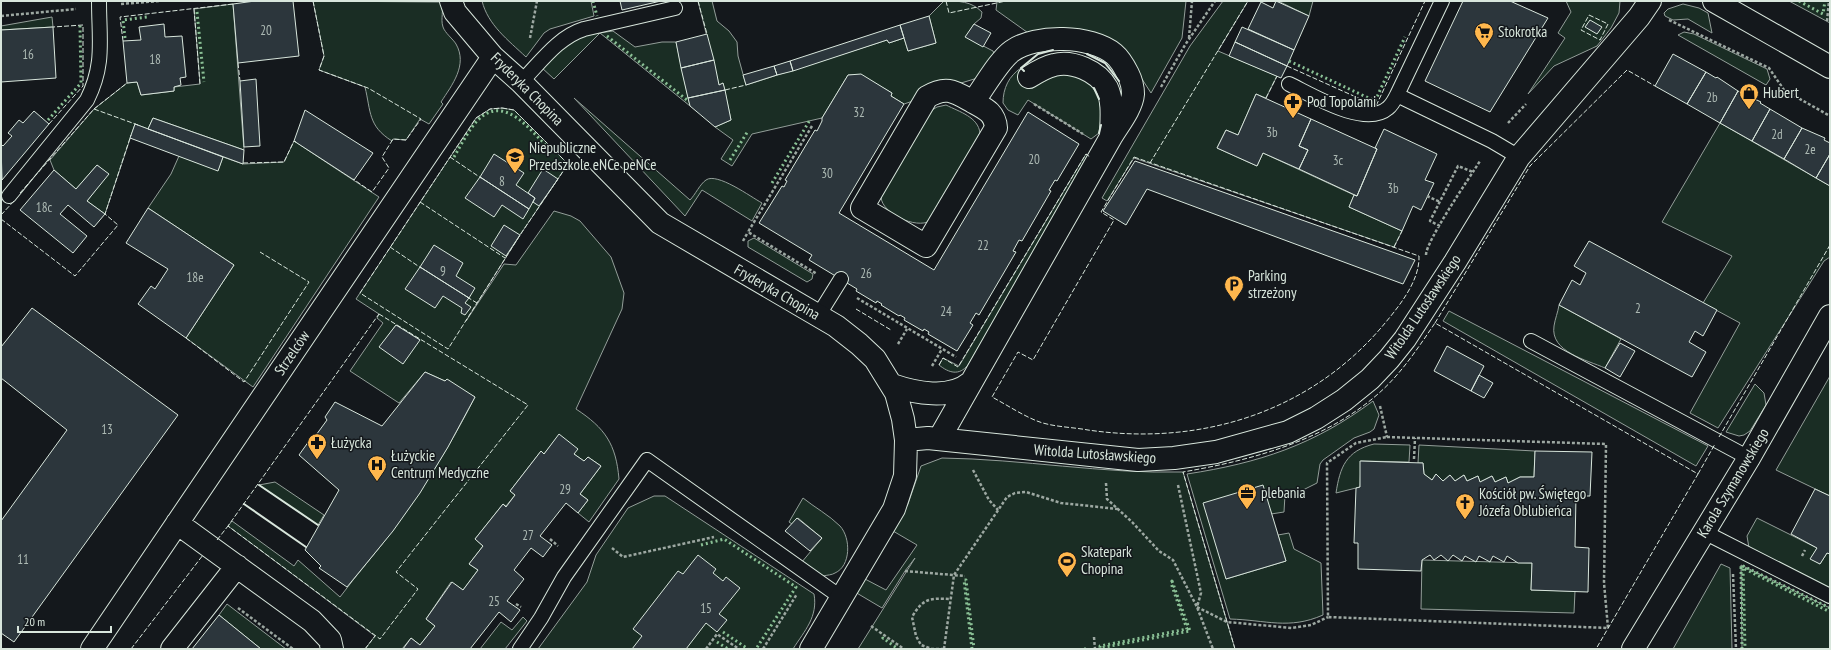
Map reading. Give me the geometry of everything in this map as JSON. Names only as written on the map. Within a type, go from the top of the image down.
[{"type":"street","name":"Fryderyka Chopina","points":[[451,1],[455,12],[494,57],[527,76],[660,223],[836,326],[868,351],[892,385],[902,414],[906,440],[905,476],[894,509],[811,649]]},
{"type":"street","points":[[1714,1],[1830,67]]},
{"type":"street","name":"Witolda Lutosławskiego","points":[[906,440],[917,438],[939,439],[1138,460],[1174,458],[1216,452],[1288,432],[1316,418],[1344,400],[1370,379],[1389,359],[1405,339],[1451,269],[1519,157],[1648,5]]},
{"type":"street","points":[[939,439],[1130,104],[1133,93],[1132,84],[1124,66],[1113,54],[1097,45],[1058,39],[1046,40],[1013,50],[1006,56],[974,102]]},
{"type":"street","name":"Strzelców","points":[[92,649],[494,57]]},
{"type":"street","points":[[1029,77],[1044,68],[1060,64],[1074,65],[1094,75],[1104,83],[1110,96],[1112,110],[1111,137]]},
{"type":"street","points":[[950,90],[974,102],[992,113],[996,119],[996,128],[926,246],[875,225],[862,208],[927,97],[937,91],[950,90]]},
{"type":"street","name":"Karola Szymanowskiego","points":[[1633,649],[1749,458],[1830,316]]},
{"type":"street","points":[[892,385],[920,392],[937,393],[956,391],[970,383]]},
{"type":"street","points":[[177,524],[238,566],[315,624],[330,640],[332,649]]},
{"type":"street","points":[[172,649],[238,566]]},
{"type":"lane","points":[[9,196],[87,100],[93,88],[99,72],[99,1]]},
{"type":"lane","points":[[1289,84],[1351,112],[1364,115],[1376,114],[1388,108],[1397,95],[1442,1]]},
{"type":"lane","points":[[527,76],[563,39],[578,30],[676,8]]},
{"type":"lane","points":[[1397,95],[1492,141],[1519,157]]},
{"type":"lane","points":[[818,316],[839,282]]},
{"type":"lane","points":[[1531,340],[1749,458]]},
{"type":"lane","points":[[520,649],[542,618],[564,577],[647,460],[842,598]]},
{"type":"lane","points":[[1704,532],[1830,596]]},
{"type":"path","points":[[527,76],[525,64],[537,1]]},
{"type":"path","points":[[1189,39],[1192,1]]},
{"type":"path","points":[[1159,90],[1189,39],[1215,1]]},
{"type":"path","points":[[1827,21],[1830,1]]},
{"type":"path","points":[[1648,5],[1769,68],[1784,90],[1830,116]]},
{"type":"path","points":[[1426,256],[1426,250],[1492,141],[1527,102]]},
{"type":"path","points":[[812,126],[748,232],[839,282]]},
{"type":"path","points":[[1440,226],[1430,221],[1458,166],[1472,172]]},
{"type":"path","points":[[1427,196],[1440,202]]},
{"type":"path","points":[[895,349],[907,329]]},
{"type":"path","points":[[929,372],[942,349]]},
{"type":"path","points":[[1197,607],[1227,622],[1292,628],[1311,625],[1328,618],[1608,628],[1604,583],[1606,444],[1387,437],[1356,442],[1326,463],[1328,618]]},
{"type":"path","points":[[1414,458],[1415,438]]},
{"type":"path","points":[[970,463],[989,500],[998,510]]},
{"type":"path","points":[[1106,478],[1107,499],[1159,550],[1173,560],[1197,607],[1213,649]]},
{"type":"path","points":[[1178,480],[1201,593],[1197,607]]},
{"type":"path","points":[[951,599],[934,598],[924,601],[912,617],[916,636],[921,645],[932,649],[944,649],[951,599],[954,575],[1007,497],[1015,493],[1026,492],[1061,503],[1118,509]]},
{"type":"path","points":[[595,534],[623,557],[716,536]]},
{"type":"path","points":[[1732,547],[1736,649]]},
{"type":"path","points":[[905,571],[965,576]]},
{"type":"path","points":[[763,649],[802,586],[811,577]]},
{"type":"path","points":[[217,592],[293,649]]},
{"type":"path","points":[[872,626],[904,649]]},
{"type":"path","points":[[706,649],[717,634],[739,649]]},
{"type":"path","points":[[1094,637],[1095,649]]},
{"type":"green space","points":[[313,1],[440,2],[442,8],[443,27],[456,44],[460,60],[454,82],[441,102],[443,104],[429,124],[420,119],[406,140],[393,139],[392,141],[378,130],[374,124],[365,87],[319,70],[324,56]]},
{"type":"green space","points":[[482,1],[591,1],[594,16],[550,29],[544,33],[526,57],[494,25],[485,10]]},
{"type":"green space","points":[[698,1],[712,1],[717,21],[729,31],[737,42],[738,56],[746,85],[887,40],[889,43],[904,38],[908,51],[936,43],[929,16],[944,1],[969,4],[978,8],[982,12],[981,18],[974,24],[966,37],[993,51],[995,56],[981,77],[961,83],[937,83],[913,101],[904,104],[891,96],[892,93],[861,75],[848,75],[822,118],[752,134],[732,166],[721,159],[733,140],[715,127],[731,120],[723,83],[719,85]]},
{"type":"green space","points":[[1186,1],[1182,38],[1151,93],[1131,62],[1031,35],[996,10],[997,2]]},
{"type":"green space","points":[[1223,1],[1248,1],[1218,51],[1277,76],[1266,98],[1256,94],[1238,135],[1226,130],[1217,148],[1257,166],[1263,153],[1354,195],[1349,207],[1402,231],[1394,247],[1134,158],[1107,201],[1102,198],[1190,46]]},
{"type":"green space","points":[[1278,1],[1313,1],[1309,16]]},
{"type":"green space","points":[[1566,1],[1620,1],[1619,13],[1611,28],[1597,46],[1554,66],[1528,94],[1565,38],[1558,33],[1571,12]]},
{"type":"green space","points":[[1789,1],[1830,1],[1830,23]]},
{"type":"green space","points":[[233,4],[244,150],[153,118],[148,129],[135,124],[105,214],[87,201],[108,174],[97,165],[76,189],[54,170],[50,160],[94,109],[127,83],[137,82],[141,95],[174,91],[174,87],[200,84],[194,9]]},
{"type":"green space","points":[[1683,4],[1699,8],[1708,13],[1712,33],[1688,19],[1673,20],[1665,16],[1664,13],[1668,9]]},
{"type":"green space","points":[[52,17],[53,27],[1,30],[1,26]]},
{"type":"green space","points":[[613,31],[635,47],[662,42],[676,42],[690,106],[600,33],[554,79],[541,67],[566,43],[585,35]]},
{"type":"green space","points":[[1684,32],[1694,34],[1767,69],[1770,79],[1766,85],[1678,35]]},
{"type":"green space","points":[[1021,68],[1036,85],[1046,78],[1061,74],[1076,77],[1092,86],[1099,99],[1101,107],[1099,133],[1091,139],[1028,100],[1018,115],[1008,110],[1003,103],[1004,92],[1010,79]]},
{"type":"green space","points":[[574,98],[690,200],[704,182],[711,178],[726,182],[762,203],[752,221],[702,190],[685,216]]},
{"type":"green space","points":[[946,105],[972,119],[979,127],[980,133],[930,221],[917,223],[909,221],[893,214],[887,209],[881,197],[929,112],[937,107]]},
{"type":"green space","points":[[502,108],[514,110],[568,164],[520,235],[466,321],[504,264],[516,265],[554,211],[571,216],[580,221],[611,257],[624,293],[622,309],[576,409],[602,430],[612,446],[619,479],[589,522],[578,513],[588,500],[580,494],[601,466],[588,457],[584,461],[574,454],[559,435],[544,454],[541,451],[510,491],[515,495],[506,506],[503,504],[475,539],[483,546],[469,564],[478,570],[463,590],[451,582],[426,619],[435,626],[420,645],[411,638],[402,649],[365,649],[375,636],[228,526],[232,521],[294,566],[298,560],[340,597],[393,530],[437,465],[475,397],[425,372],[399,403],[350,371],[383,323],[377,318],[379,314],[356,299],[476,118],[490,109]],"holes":[[[396,325],[420,340],[380,347]]]},
{"type":"green space","points":[[1720,123],[1830,186],[1830,257],[1824,261],[1718,428],[1690,413],[1740,323],[1703,303],[1732,256],[1662,222]]},
{"type":"green space","points":[[294,141],[379,197],[253,387],[186,338],[234,265],[148,208],[171,174],[179,156],[218,170],[223,157],[243,164],[284,162]]},
{"type":"green space","points":[[1086,154],[1090,157],[968,365],[958,372],[943,368],[939,365],[943,358],[959,366]]},
{"type":"green space","points":[[754,238],[813,274],[812,279],[807,282],[748,247],[748,241]]},
{"type":"green space","points":[[1559,305],[1621,339],[1605,368],[1571,354],[1558,342],[1554,335],[1554,326]]},
{"type":"green space","points":[[1449,311],[1708,446],[1696,466],[1443,321]]},
{"type":"green space","points":[[1830,376],[1830,496],[1776,470]]},
{"type":"green space","points":[[1755,384],[1764,393],[1766,405],[1750,431],[1739,436],[1726,432]]},
{"type":"green space","points":[[1373,401],[1379,415],[1374,429],[1354,438],[1323,460],[1320,464],[1317,483],[1301,491],[1285,495],[1284,512],[1271,514],[1226,579],[1286,561],[1278,535],[1289,533],[1294,549],[1321,563],[1323,615],[1311,620],[1288,623],[1230,619],[1187,474],[1238,464],[1285,450],[1307,441],[1329,429]]},
{"type":"green space","points":[[1374,444],[1410,445],[1409,462],[1361,461],[1360,487],[1336,493],[1342,468],[1346,461],[1357,451]]},
{"type":"green space","points":[[1419,445],[1535,451],[1534,477],[1520,477],[1508,483],[1506,477],[1495,482],[1492,476],[1480,482],[1478,476],[1467,481],[1464,475],[1455,481],[1450,475],[1443,481],[1436,474],[1432,480],[1424,474],[1423,463],[1418,463]]},
{"type":"green space","points":[[942,458],[1002,461],[1123,471],[1183,472],[1235,649],[858,649],[915,558],[882,608],[855,592],[865,579],[886,590],[917,545],[893,531],[908,504],[921,466]]},
{"type":"green space","points":[[275,482],[324,515],[318,525],[259,485]]},
{"type":"green space","points":[[654,496],[665,496],[814,594],[814,610],[810,623],[793,649],[538,649],[587,582],[596,555],[628,508]]},
{"type":"green space","points":[[803,498],[831,518],[844,531],[848,551],[847,558],[840,569],[834,574],[823,576],[801,563],[822,538],[798,518],[792,524],[789,522]]},
{"type":"green space","points":[[1757,518],[1817,548],[1811,559],[1820,564],[1827,553],[1830,554],[1830,589],[1749,548],[1747,536]]},
{"type":"green space","points":[[1422,560],[1532,563],[1531,590],[1575,591],[1574,613],[1421,609]]},
{"type":"green space","points":[[1721,564],[1730,568],[1732,649],[1673,649]]},
{"type":"green space","points":[[1741,565],[1830,608],[1830,649],[1742,649]]},
{"type":"green space","points":[[227,604],[286,649],[261,649],[219,615]]},
{"type":"green space","points":[[523,617],[527,621],[505,649],[480,649],[501,622],[512,630]]},
{"type":"building","points":[[255,1],[293,1],[299,56],[238,63],[233,4]]},
{"type":"building","points":[[620,1],[661,1],[622,10]]},
{"type":"building","points":[[1276,1],[1309,16],[1294,50],[1248,29],[1261,2],[1273,8]]},
{"type":"building","name":"Stokrotka","points":[[1463,1],[1510,1],[1548,18],[1490,112],[1425,81]]},
{"type":"building","points":[[929,16],[936,43],[908,51],[900,25]]},
{"type":"building","points":[[1590,20],[1602,27],[1597,34],[1585,27]]},
{"type":"building","points":[[164,24],[165,37],[182,36],[186,77],[180,78],[181,85],[174,87],[174,91],[141,95],[137,82],[127,83],[123,41],[141,40],[139,27]]},
{"type":"building","points":[[974,24],[991,33],[983,47],[965,37]]},
{"type":"building","points":[[900,25],[904,38],[889,43],[887,40],[793,71],[790,61]]},
{"type":"building","points":[[53,27],[56,78],[1,82],[1,30]]},
{"type":"building","points":[[1242,27],[1294,50],[1287,66],[1235,42]]},
{"type":"building","points":[[707,34],[714,60],[681,68],[676,42]]},
{"type":"building","points":[[1235,42],[1287,66],[1281,78],[1229,56]]},
{"type":"building","points":[[1673,54],[1706,72],[1687,104],[1655,86]]},
{"type":"building","points":[[714,60],[719,85],[723,83],[725,90],[688,98],[681,68]]},
{"type":"building","points":[[790,61],[793,71],[777,75],[774,66]]},
{"type":"building","points":[[774,66],[777,75],[746,85],[743,75]]},
{"type":"building","points":[[1706,72],[1716,78],[1717,77],[1738,91],[1720,123],[1687,104]]},
{"type":"building","points":[[861,74],[892,93],[891,96],[904,104],[839,213],[934,270],[1028,112],[1079,144],[1057,181],[1055,180],[1049,190],[1051,191],[1022,241],[1019,240],[1013,251],[1016,252],[979,315],[976,313],[970,323],[973,325],[957,351],[928,334],[929,332],[924,329],[923,331],[904,320],[905,318],[900,315],[899,316],[877,301],[876,303],[856,291],[857,289],[809,260],[812,255],[759,223],[782,186],[784,187],[787,181],[785,180],[815,130],[817,131],[822,118],[848,75]]},
{"type":"building","points":[[256,79],[260,146],[244,147],[240,81]]},
{"type":"building","points":[[725,90],[731,120],[715,127],[690,106],[688,98]]},
{"type":"building","points":[[1738,91],[1761,102],[1760,103],[1770,109],[1752,141],[1720,123]]},
{"type":"building","points":[[1256,94],[1311,119],[1299,146],[1308,150],[1299,169],[1263,153],[1257,166],[1217,148],[1226,130],[1238,135]]},
{"type":"building","points":[[1770,109],[1802,128],[1784,159],[1752,141]]},
{"type":"building","points":[[305,110],[373,153],[354,180],[294,141]]},
{"type":"building","points":[[34,111],[49,124],[2,180],[1,144],[3,146],[12,136],[8,133],[19,120],[23,123]]},
{"type":"building","points":[[153,118],[244,150],[243,164],[148,129]]},
{"type":"building","points":[[1311,119],[1377,149],[1357,196],[1299,169],[1308,150],[1299,146]]},
{"type":"building","points":[[135,124],[223,157],[218,171],[130,138]]},
{"type":"building","points":[[1802,128],[1825,138],[1824,140],[1830,143],[1830,154],[1816,178],[1784,159]]},
{"type":"building","points":[[1384,129],[1437,154],[1425,180],[1434,183],[1421,210],[1413,206],[1402,231],[1349,207],[1354,195],[1357,196],[1377,149],[1375,148]]},
{"type":"building","points":[[494,154],[524,173],[516,185],[535,198],[529,209],[480,177]]},
{"type":"building","points":[[1830,154],[1830,186],[1816,178]]},
{"type":"building","points":[[1135,161],[1415,260],[1403,284],[1147,189],[1126,225],[1103,211]]},
{"type":"building","points":[[97,165],[109,174],[87,201],[105,214],[94,227],[68,205],[60,214],[87,236],[73,253],[20,210],[54,170],[76,189]]},
{"type":"building","points":[[543,169],[558,179],[539,206],[533,202],[535,198],[528,193]]},
{"type":"building","points":[[480,177],[529,209],[523,219],[502,205],[494,217],[465,198]]},
{"type":"building","points":[[148,208],[234,265],[186,338],[138,304],[151,286],[155,289],[168,269],[126,243]]},
{"type":"building","points":[[504,225],[520,235],[506,256],[491,246]]},
{"type":"building","points":[[1589,241],[1717,310],[1703,336],[1695,331],[1689,342],[1706,352],[1692,377],[1559,305],[1572,280],[1580,285],[1586,273],[1574,266]]},
{"type":"building","points":[[434,245],[463,263],[456,276],[475,288],[469,298],[420,267]]},
{"type":"building","points":[[420,267],[469,298],[465,303],[471,307],[465,315],[461,313],[462,308],[443,296],[435,308],[405,289]]},
{"type":"building","points":[[32,308],[178,415],[14,642],[1,633],[1,521],[67,430],[1,378],[1,347]]},
{"type":"building","points":[[396,325],[420,340],[403,364],[379,347]]},
{"type":"building","points":[[1620,343],[1635,351],[1620,377],[1605,368]]},
{"type":"building","points":[[1447,346],[1484,366],[1471,391],[1434,371]]},
{"type":"building","name":"Łużyckie Centrum Medyczne","points":[[425,372],[445,381],[447,379],[475,397],[448,447],[420,493],[393,531],[347,587],[319,568],[321,566],[305,550],[339,490],[299,455],[309,441],[311,442],[327,420],[325,417],[335,402],[382,426]]},
{"type":"building","points":[[1479,375],[1493,383],[1484,398],[1471,391]]},
{"type":"building","points":[[559,434],[578,449],[574,454],[584,461],[588,457],[601,466],[580,494],[588,500],[578,513],[566,503],[540,536],[552,545],[543,557],[531,548],[514,570],[524,579],[507,601],[520,610],[511,622],[499,612],[470,649],[403,649],[411,638],[420,645],[435,626],[426,619],[452,582],[463,590],[478,570],[469,564],[483,546],[475,539],[503,504],[506,507],[515,495],[510,491],[541,451],[544,454]]},
{"type":"building","name":"Kościół pw. Świętego Józefa Oblubieńca","points":[[1535,451],[1592,452],[1590,496],[1576,496],[1575,547],[1589,548],[1588,592],[1531,590],[1532,563],[1518,563],[1507,556],[1504,562],[1493,556],[1490,562],[1479,556],[1476,562],[1465,556],[1462,561],[1453,555],[1448,561],[1441,555],[1434,560],[1430,555],[1422,560],[1421,571],[1358,569],[1358,543],[1354,543],[1356,488],[1360,487],[1360,461],[1423,463],[1424,474],[1432,480],[1436,474],[1443,481],[1450,475],[1455,481],[1464,475],[1467,481],[1478,476],[1480,482],[1492,476],[1495,482],[1506,477],[1508,483],[1520,477],[1534,477]]},
{"type":"building","points":[[1263,485],[1286,561],[1226,579],[1203,503]]},
{"type":"building","points":[[1815,489],[1830,496],[1830,554],[1827,553],[1820,564],[1810,559],[1817,548],[1791,534]]},
{"type":"building","points":[[797,518],[822,538],[810,551],[785,531]]},
{"type":"building","points":[[698,555],[716,569],[713,573],[723,581],[726,577],[740,588],[719,614],[727,620],[717,632],[706,623],[686,649],[632,649],[642,636],[633,629],[678,571],[683,574]]},
{"type":"building","points":[[219,615],[261,649],[192,649]]},
{"type":"hedge","points":[[593,1],[597,16]]},
{"type":"hedge","points":[[1799,1],[1823,14],[1825,1]]},
{"type":"hedge","points":[[197,12],[204,82]]},
{"type":"hedge","points":[[125,38],[123,20],[147,17]]},
{"type":"hedge","points":[[48,120],[81,83],[80,26]]},
{"type":"hedge","points":[[607,36],[687,100]]},
{"type":"hedge","points":[[1289,61],[1375,101],[1405,37]]},
{"type":"hedge","points":[[454,157],[477,121],[487,113],[497,111],[507,113],[517,118],[526,125],[549,149]]},
{"type":"hedge","points":[[772,183],[810,120]]},
{"type":"hedge","points":[[730,160],[748,131]]},
{"type":"hedge","points":[[701,545],[724,539],[796,587],[756,649]]},
{"type":"hedge","points":[[1830,608],[1741,565],[1741,567],[1830,612]]},
{"type":"hedge","points":[[1742,649],[1741,567],[1743,568],[1745,649]]},
{"type":"hedge","points":[[972,649],[964,580],[966,580],[974,649]]},
{"type":"hedge","points":[[1172,581],[1190,631],[1100,648],[1100,646],[1187,629],[1171,583],[1172,581]]},
{"type":"hedge","points":[[723,632],[748,649]]},
{"type":"hedge","points":[[882,639],[883,638],[898,649]]},
{"type":"hedge","points":[[717,642],[728,649]]},
{"type":"fence","points":[[313,1],[324,56],[319,70],[368,88],[421,119],[406,140],[393,139],[382,157],[389,168],[372,192],[353,179]]},
{"type":"fence","points":[[698,1],[707,34]]},
{"type":"fence","points":[[946,1],[949,13],[1006,1]]},
{"type":"fence","points":[[1150,163],[1248,1]]},
{"type":"fence","points":[[1287,66],[1376,106],[1425,1]]},
{"type":"fence","points":[[123,41],[120,17],[233,4]]},
{"type":"fence","points":[[194,9],[200,84]]},
{"type":"fence","points":[[1589,15],[1608,24],[1600,40],[1581,30],[1589,15]]},
{"type":"fence","points":[[49,124],[83,86],[83,25],[53,27]]},
{"type":"fence","points":[[238,63],[240,81]]},
{"type":"fence","points":[[1435,323],[1530,166],[1627,70],[1655,86]]},
{"type":"fence","points":[[1266,98],[1277,76]]},
{"type":"fence","points":[[94,109],[127,83]]},
{"type":"fence","points":[[725,90],[746,85]]},
{"type":"fence","points":[[502,108],[514,110],[568,164],[520,235],[448,349],[360,293],[476,118],[490,109],[502,108]]},
{"type":"fence","points":[[20,193],[94,109],[138,125]]},
{"type":"fence","points":[[1,219],[75,276],[118,225],[105,214],[131,135]]},
{"type":"fence","points":[[243,163],[284,162],[294,141],[296,142]]},
{"type":"fence","points":[[939,365],[943,358],[958,367],[1086,154],[1090,157]]},
{"type":"fence","points":[[450,157],[481,178]]},
{"type":"fence","points":[[1134,157],[1419,256],[1416,276],[1406,295],[1387,321],[1351,358],[1319,383],[1284,403],[1248,417],[1209,427],[1170,433],[1129,434],[1056,426],[1031,419],[992,397],[1018,352],[1033,360],[1114,220],[1101,212],[1134,157]]},
{"type":"fence","points":[[1,215],[14,201]]},
{"type":"fence","points":[[420,202],[505,258]]},
{"type":"fence","points":[[1394,247],[1402,231]]},
{"type":"fence","points":[[1719,437],[1830,245]]},
{"type":"fence","points":[[390,247],[421,268]]},
{"type":"fence","points":[[186,338],[244,382],[309,282],[260,252]]},
{"type":"fence","points":[[467,297],[477,303]]},
{"type":"fence","points":[[856,309],[891,330]]},
{"type":"fence","points":[[379,314],[528,405],[396,572],[418,589],[380,639],[228,526],[379,314]]},
{"type":"fence","points":[[1235,649],[1183,472],[1261,454],[1311,436],[1334,424],[1357,410],[1378,394],[1409,360],[1435,323],[1698,474],[1596,649]]},
{"type":"fence","points":[[1698,474],[1715,444]]},
{"type":"fence","points":[[217,540],[228,526]]},
{"type":"fence","points":[[131,649],[203,555]]},
{"type":"fence","points":[[365,649],[375,636]]},
{"type":"wall","points":[[1024,71],[1021,68],[1038,54],[1053,50]]},
{"type":"wall","points":[[1087,54],[1105,63],[1119,81]]},
{"type":"wall","points":[[1094,88],[1099,99]]},
{"type":"wall","points":[[1099,133],[1101,125]]},
{"type":"wall","points":[[259,485],[318,525]]},
{"type":"wall","points":[[244,504],[306,547]]},
{"type":"place","name":"Stokrotka","points":[[1484,49]]},
{"type":"place","name":"Hubert","points":[[1749,110]]},
{"type":"place","name":"Pod Topolami","points":[[1293,119]]},
{"type":"place","name":"Niepubliczne Przedszkole eNCe peNCe","points":[[515,174]]},
{"type":"place","name":"Parking strzeżony","points":[[1234,302]]},
{"type":"place","name":"Łużycka","points":[[317,460]]},
{"type":"place","name":"Łużyckie Centrum Medyczne","points":[[377,482]]},
{"type":"place","name":"plebania","points":[[1247,510]]},
{"type":"place","name":"Kościół pw. Świętego Józefa Oblubieńca","points":[[1465,520]]},
{"type":"place","name":"Skatepark Chopina","points":[[1067,578]]}]
